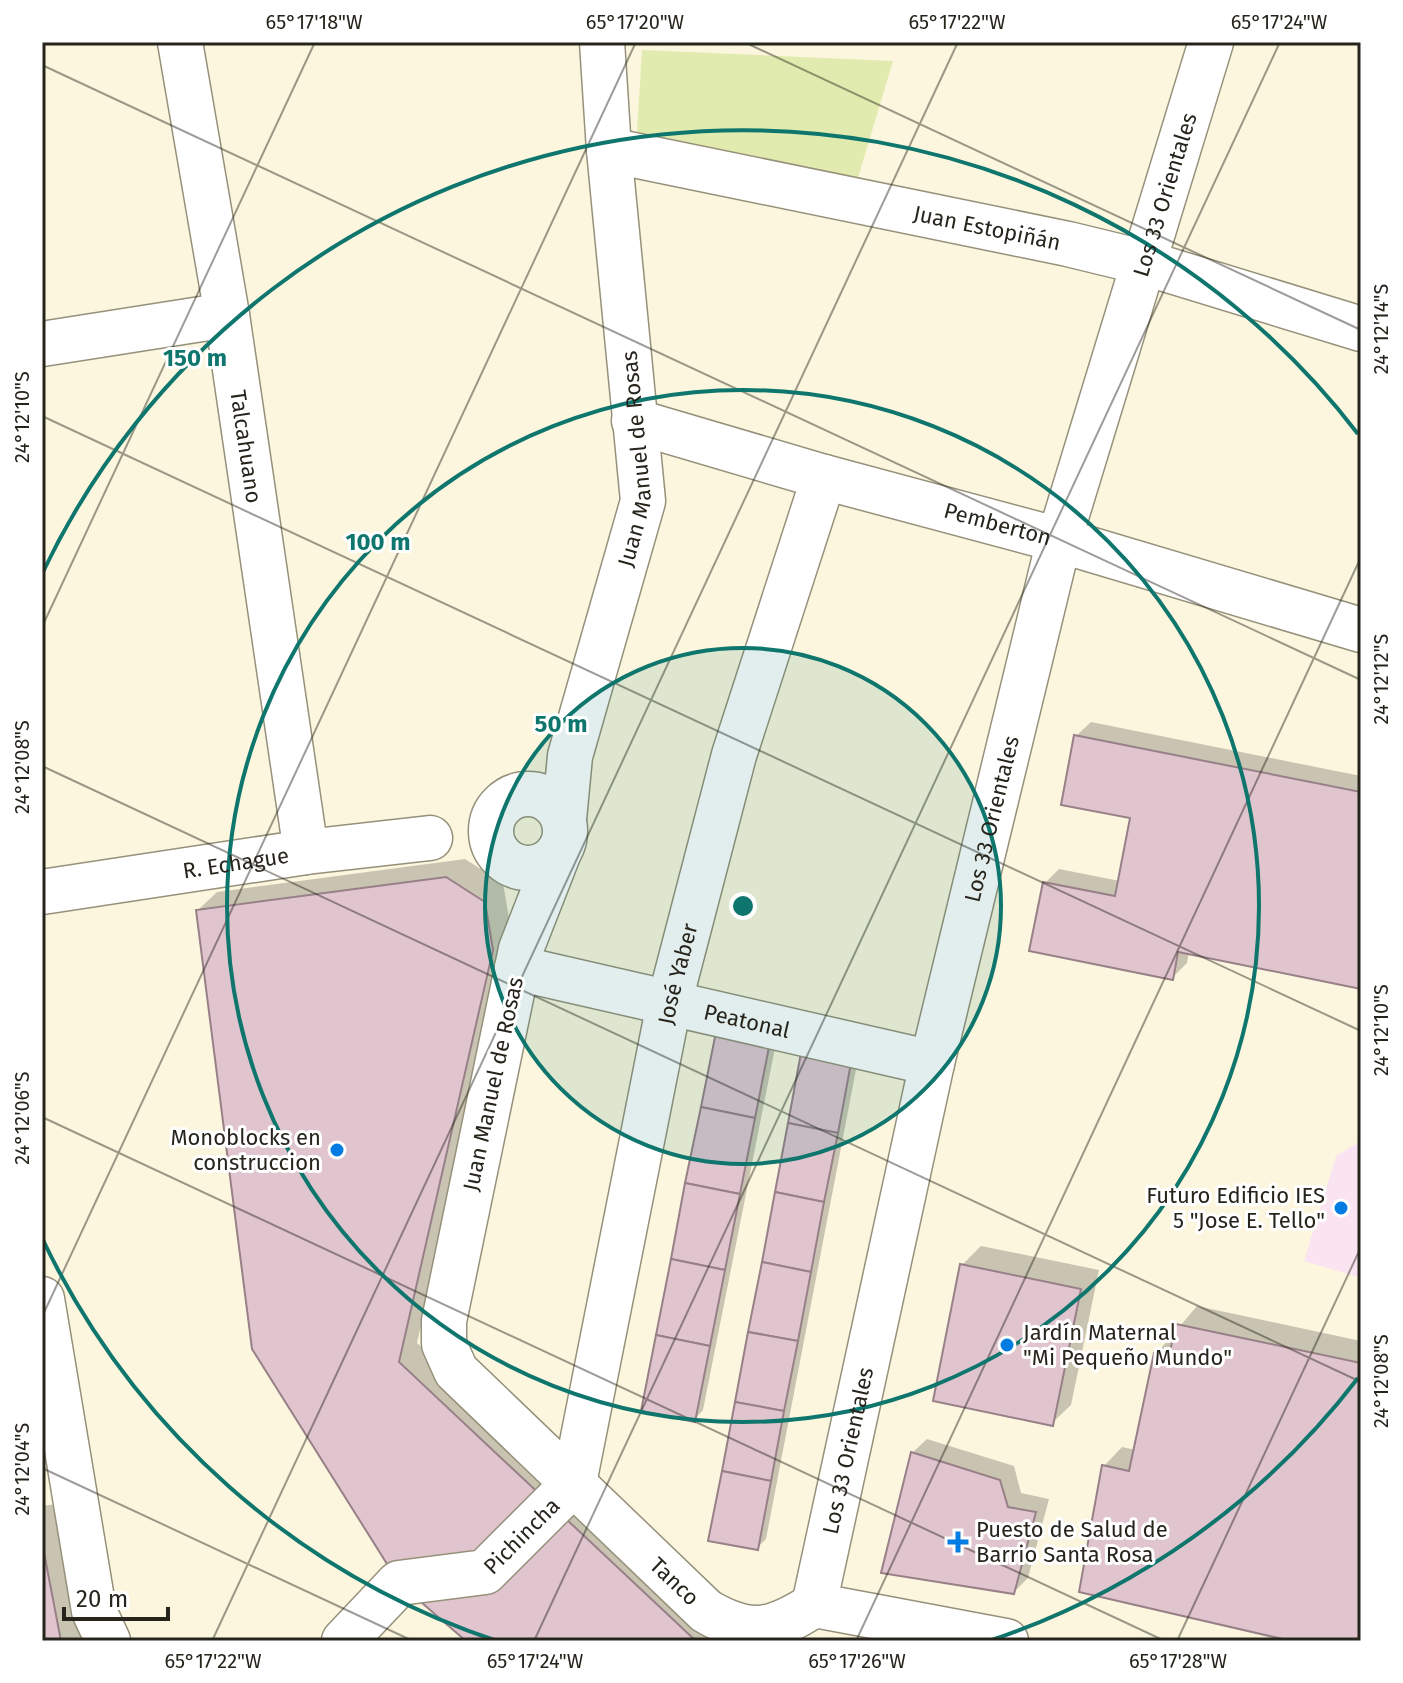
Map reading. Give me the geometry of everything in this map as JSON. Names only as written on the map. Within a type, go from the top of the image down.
[{"type":"street","name":"Talcahuano","points":[[180,42],[227,315],[306,852]]},
{"type":"street","name":"Juan Manuel de Rosas","points":[[444,1321],[519,958],[561,836],[570,756],[643,501],[609,150],[602,42]]},
{"type":"street","name":"Los 33 Orientales","points":[[814,1605],[932,1063],[1059,540],[1211,42]]},
{"type":"street","name":"Juan Estopiñán","points":[[609,150],[1068,244],[1142,262],[1361,329]]},
{"type":"street","points":[[42,344],[227,315]]},
{"type":"street","name":"Pemberton","points":[[634,421],[824,477],[1059,540],[1361,630]]},
{"type":"street","name":"José Yaber","points":[[574,1483],[669,1004],[734,755],[824,477]]},
{"type":"street","points":[[502,828],[570,756]]},
{"type":"street","points":[[502,828],[517,867],[541,867],[561,836],[557,807],[548,799],[522,794],[502,828],[519,958]]},
{"type":"street","name":"R. Echague","points":[[42,892],[306,852],[502,828]]},
{"type":"street","name":"Peatonal","points":[[519,958],[669,1004],[932,1063]]},
{"type":"street","points":[[42,1299],[57,1489],[94,1611],[108,1641]]},
{"type":"street","name":"Tanco","points":[[444,1321],[444,1344],[456,1371],[706,1611],[726,1623],[759,1631],[794,1618],[814,1605]]},
{"type":"street","name":"Pichincha","points":[[344,1641],[399,1583],[485,1572],[574,1483]]},
{"type":"street","points":[[814,1605],[1006,1641]]},
{"type":"shaded area","name":"Futuro Edificio IES 5 \"Jose E. Tello\"","points":[[1361,1141],[1361,1278],[1304,1261],[1336,1156]]},
{"type":"green space","points":[[642,50],[893,61],[852,198],[636,148]]},
{"type":"building","points":[[1074,735],[1361,792],[1361,989],[1178,952],[1173,980],[1029,951],[1043,882],[1115,896],[1130,818],[1061,805]]},
{"type":"building","name":"Monoblocks en construccion","points":[[446,877],[485,902],[493,950],[399,1362],[696,1641],[466,1641],[399,1583],[252,1349],[196,910]]},
{"type":"building","points":[[716,1032],[770,1042],[755,1118],[701,1107]]},
{"type":"building","points":[[801,1053],[851,1063],[838,1133],[788,1123]]},
{"type":"building","points":[[701,1107],[755,1118],[740,1194],[685,1183]]},
{"type":"building","points":[[788,1123],[838,1133],[824,1202],[775,1192]]},
{"type":"building","points":[[685,1183],[740,1194],[725,1270],[671,1259]]},
{"type":"building","points":[[775,1192],[824,1202],[811,1272],[762,1262]]},
{"type":"building","points":[[671,1259],[725,1270],[710,1346],[656,1335]]},
{"type":"building","points":[[762,1262],[811,1272],[798,1341],[748,1332]]},
{"type":"building","name":"Jardín Maternal \"Mi Pequeño Mundo\"","points":[[960,1264],[1081,1289],[1053,1426],[933,1401]]},
{"type":"building","points":[[1176,1324],[1361,1363],[1361,1641],[1291,1641],[1079,1592],[1102,1465],[1129,1471],[1154,1353],[1169,1356]]},
{"type":"building","points":[[748,1332],[798,1341],[784,1411],[735,1402]]},
{"type":"building","points":[[656,1335],[710,1346],[695,1422],[641,1411]]},
{"type":"building","points":[[735,1402],[784,1411],[771,1481],[722,1471]]},
{"type":"building","name":"Puesto de Salud de Barrio Santa Rosa","points":[[911,1452],[1000,1480],[1008,1507],[1036,1512],[1014,1594],[881,1573]]},
{"type":"building","points":[[722,1471],[771,1481],[758,1550],[708,1541]]},
{"type":"building","points":[[42,1542],[61,1641],[42,1641]]},
{"type":"place","name":"Monoblocks en construccion","points":[[337,1150]]},
{"type":"place","name":"Futuro Edificio IES 5 \"Jose E. Tello\"","points":[[1341,1208]]},
{"type":"place","name":"Jardín Maternal \"Mi Pequeño Mundo\"","points":[[1007,1345]]},
{"type":"place","name":"Puesto de Salud de Barrio Santa Rosa","points":[[958,1542]]}]
